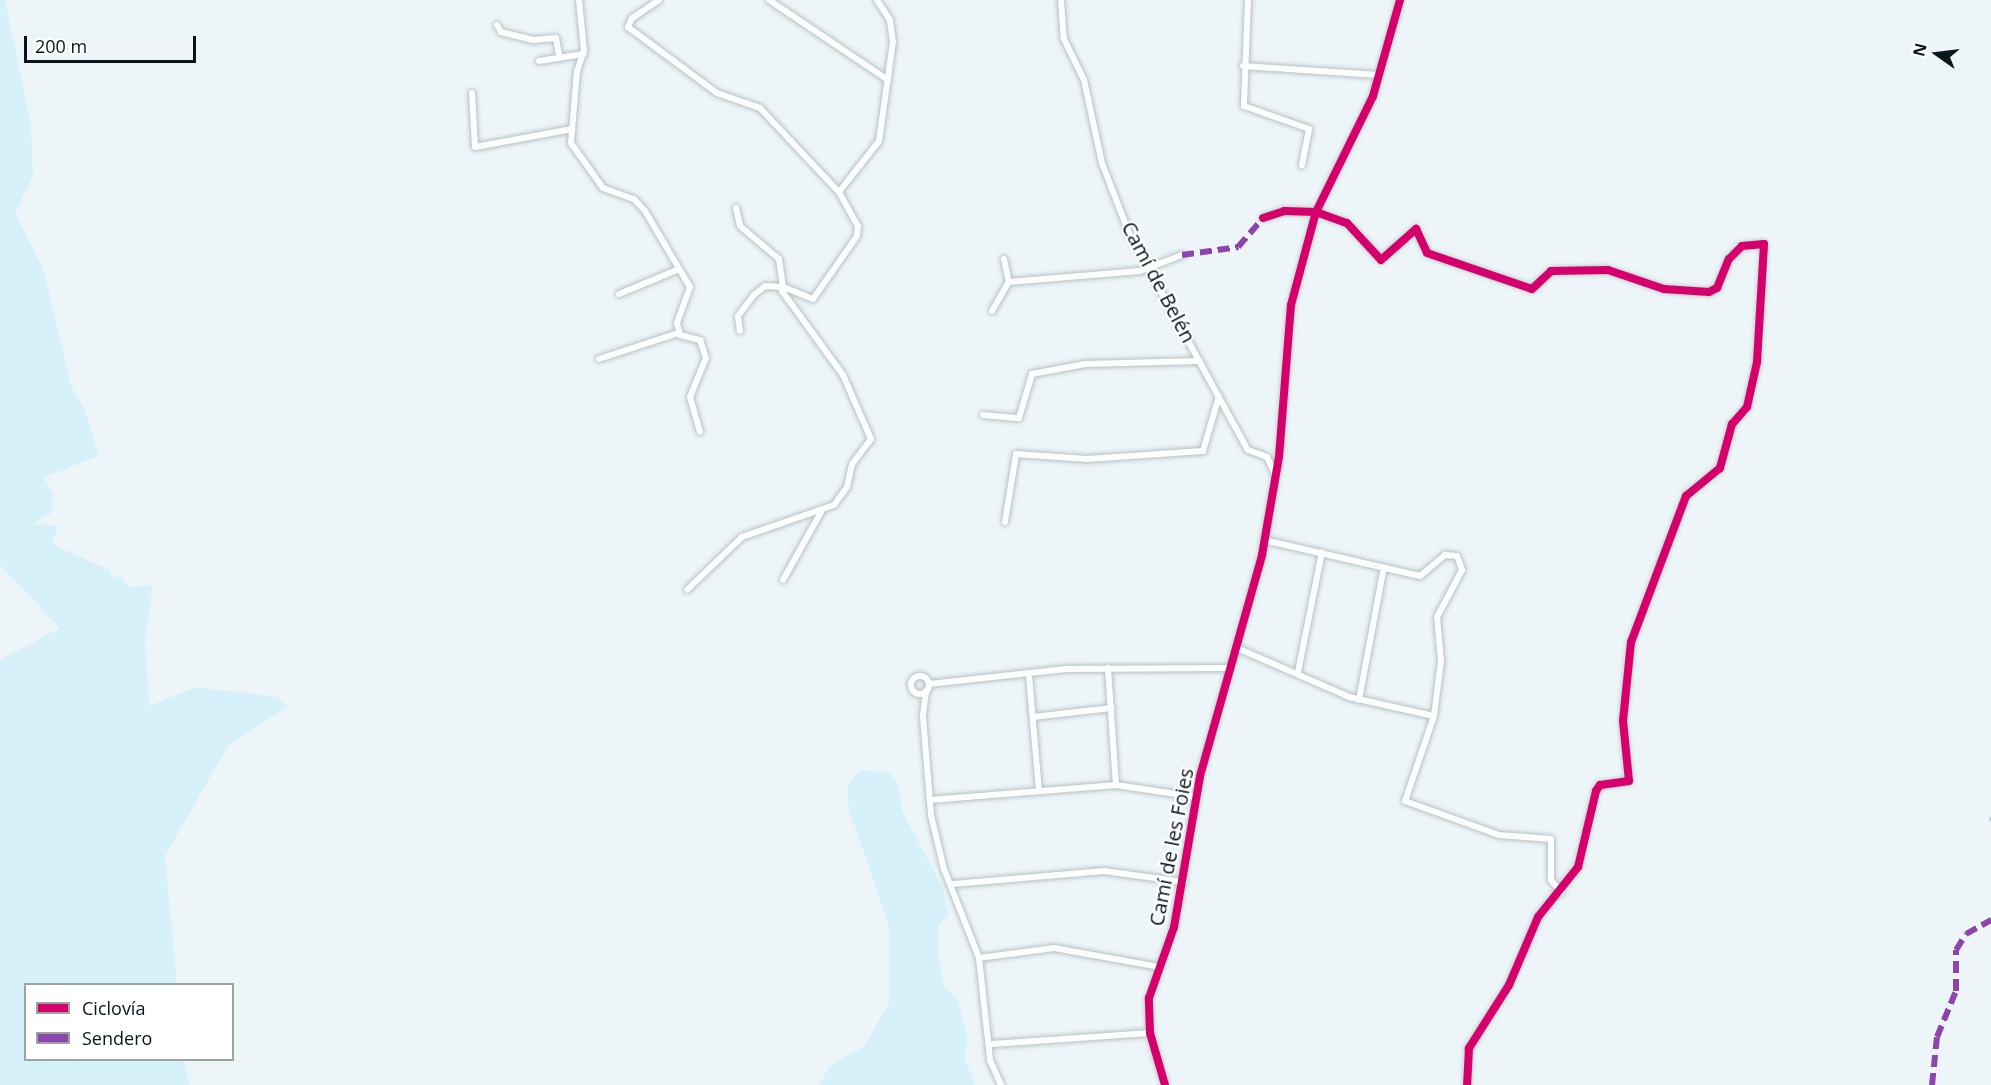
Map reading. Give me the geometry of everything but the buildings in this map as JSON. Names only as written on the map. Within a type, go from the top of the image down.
[{"type":"street","points":[[579,0],[583,54],[572,129],[574,150],[603,188],[634,199],[645,211],[677,270],[690,287],[679,313],[678,333]]},
{"type":"street","points":[[659,0],[632,18],[628,27],[717,93],[760,108],[839,192],[860,231],[813,299],[782,288],[765,286],[754,295],[738,316],[740,331]]},
{"type":"street","points":[[769,0],[888,80]]},
{"type":"street","points":[[839,192],[877,146],[888,80],[892,27],[877,0]]},
{"type":"street","name":"Camí de Belén","points":[[1061,0],[1064,39],[1084,80],[1102,164],[1129,233],[1152,268],[1248,450],[1267,457],[1276,474]]},
{"type":"street","points":[[1248,0],[1243,66],[1246,109],[1310,129],[1302,165]]},
{"type":"street","name":"Camí de les Foies","points":[[1165,1085],[1150,1033],[1149,998],[1184,882],[1196,797],[1227,668],[1237,648],[1264,540],[1276,474],[1287,328],[1316,212],[1367,113],[1400,0]]},
{"type":"street","points":[[497,25],[501,32],[532,40],[556,38],[559,55]]},
{"type":"street","points":[[539,60],[559,55],[583,54]]},
{"type":"street","points":[[1243,66],[1379,75]]},
{"type":"street","points":[[472,93],[475,147],[572,129]]},
{"type":"street","points":[[736,208],[740,226],[779,259],[782,288],[843,375],[870,433],[871,443],[852,464],[843,493],[821,512],[783,580]]},
{"type":"street","points":[[1263,218],[1284,211],[1316,212],[1356,228],[1381,260],[1416,229],[1427,253],[1532,289],[1551,271],[1608,270],[1664,289],[1710,292],[1717,288],[1729,258],[1742,246],[1764,244],[1757,362],[1747,407],[1732,424],[1720,468],[1686,496],[1644,617],[1634,629],[1623,721],[1629,781],[1600,785],[1578,867],[1562,892],[1538,917],[1509,986],[1469,1048],[1467,1085]]},
{"type":"street","points":[[1009,282],[1152,268],[1182,255]]},
{"type":"street","points":[[992,311],[1009,282],[1004,259]]},
{"type":"street","points":[[619,294],[677,270]]},
{"type":"street","points":[[599,359],[678,333],[700,340],[706,358],[690,397],[700,432]]},
{"type":"street","points":[[983,415],[1019,418],[1032,374],[1085,364],[1200,361]]},
{"type":"street","points":[[1005,522],[1016,454],[1087,459],[1203,451],[1219,395]]},
{"type":"street","points":[[687,590],[742,537],[821,512]]},
{"type":"street","points":[[1264,540],[1420,576],[1445,555],[1461,561],[1458,580],[1437,616],[1441,661],[1434,716],[1405,801],[1499,835],[1551,839],[1551,879],[1562,892]]},
{"type":"street","points":[[1298,672],[1322,552]]},
{"type":"street","points":[[1359,700],[1384,567]]},
{"type":"street","points":[[1237,648],[1298,672],[1359,700],[1434,716]]},
{"type":"street","points":[[1108,668],[1116,785]]},
{"type":"street","points":[[913,692],[1029,675],[1108,668],[1227,668]]},
{"type":"street","points":[[1029,675],[1039,791]]},
{"type":"street","points":[[928,688],[917,676],[911,682],[922,717],[930,800],[944,869],[953,884],[979,958],[986,1034],[992,1044],[990,1060],[1001,1085]]},
{"type":"street","points":[[922,717],[928,688]]},
{"type":"street","points":[[1033,717],[1110,708]]},
{"type":"street","points":[[930,800],[1116,785],[1196,797]]},
{"type":"street","points":[[953,884],[1104,871],[1184,882]]},
{"type":"street","points":[[979,958],[1054,948],[1160,967]]},
{"type":"street","points":[[992,1044],[1150,1033]]},
{"type":"shaded area","points":[[0,0],[5,0],[31,126],[33,176],[15,213],[43,268],[71,386],[85,410],[99,456],[44,477],[53,495],[51,513],[33,524],[59,526],[52,541],[56,546],[110,570],[111,578],[120,576],[128,587],[153,585],[145,639],[149,706],[196,687],[278,697],[287,707],[228,746],[165,856],[177,983],[24,983],[24,1061],[184,1061],[189,1085],[0,1085],[0,660],[60,628],[0,565]]},
{"type":"shaded area","points":[[860,770],[888,772],[897,782],[902,811],[942,886],[949,914],[938,927],[938,954],[945,989],[957,997],[968,1039],[964,1056],[975,1085],[819,1085],[829,1067],[864,1046],[889,1003],[890,930],[849,809],[847,787]]},
{"type":"marked path","points":[[1182,255],[1238,247],[1263,218]]},
{"type":"marked path","points":[[1932,1085],[1937,1037],[1956,991],[1956,950],[1966,934],[1991,920]]},
{"type":"cycle path","points":[[1165,1085],[1150,1033],[1149,998],[1174,927],[1200,776],[1262,555],[1279,457],[1291,305],[1316,212],[1373,96],[1400,0]]},
{"type":"cycle path","points":[[1263,218],[1284,211],[1316,212],[1347,223],[1381,260],[1416,229],[1427,253],[1532,289],[1551,271],[1608,270],[1664,289],[1709,292],[1717,288],[1729,259],[1742,246],[1764,244],[1757,362],[1747,407],[1732,424],[1720,468],[1686,496],[1631,642],[1623,721],[1629,781],[1600,785],[1596,791],[1578,867],[1538,917],[1509,985],[1469,1048],[1467,1085]]}]
